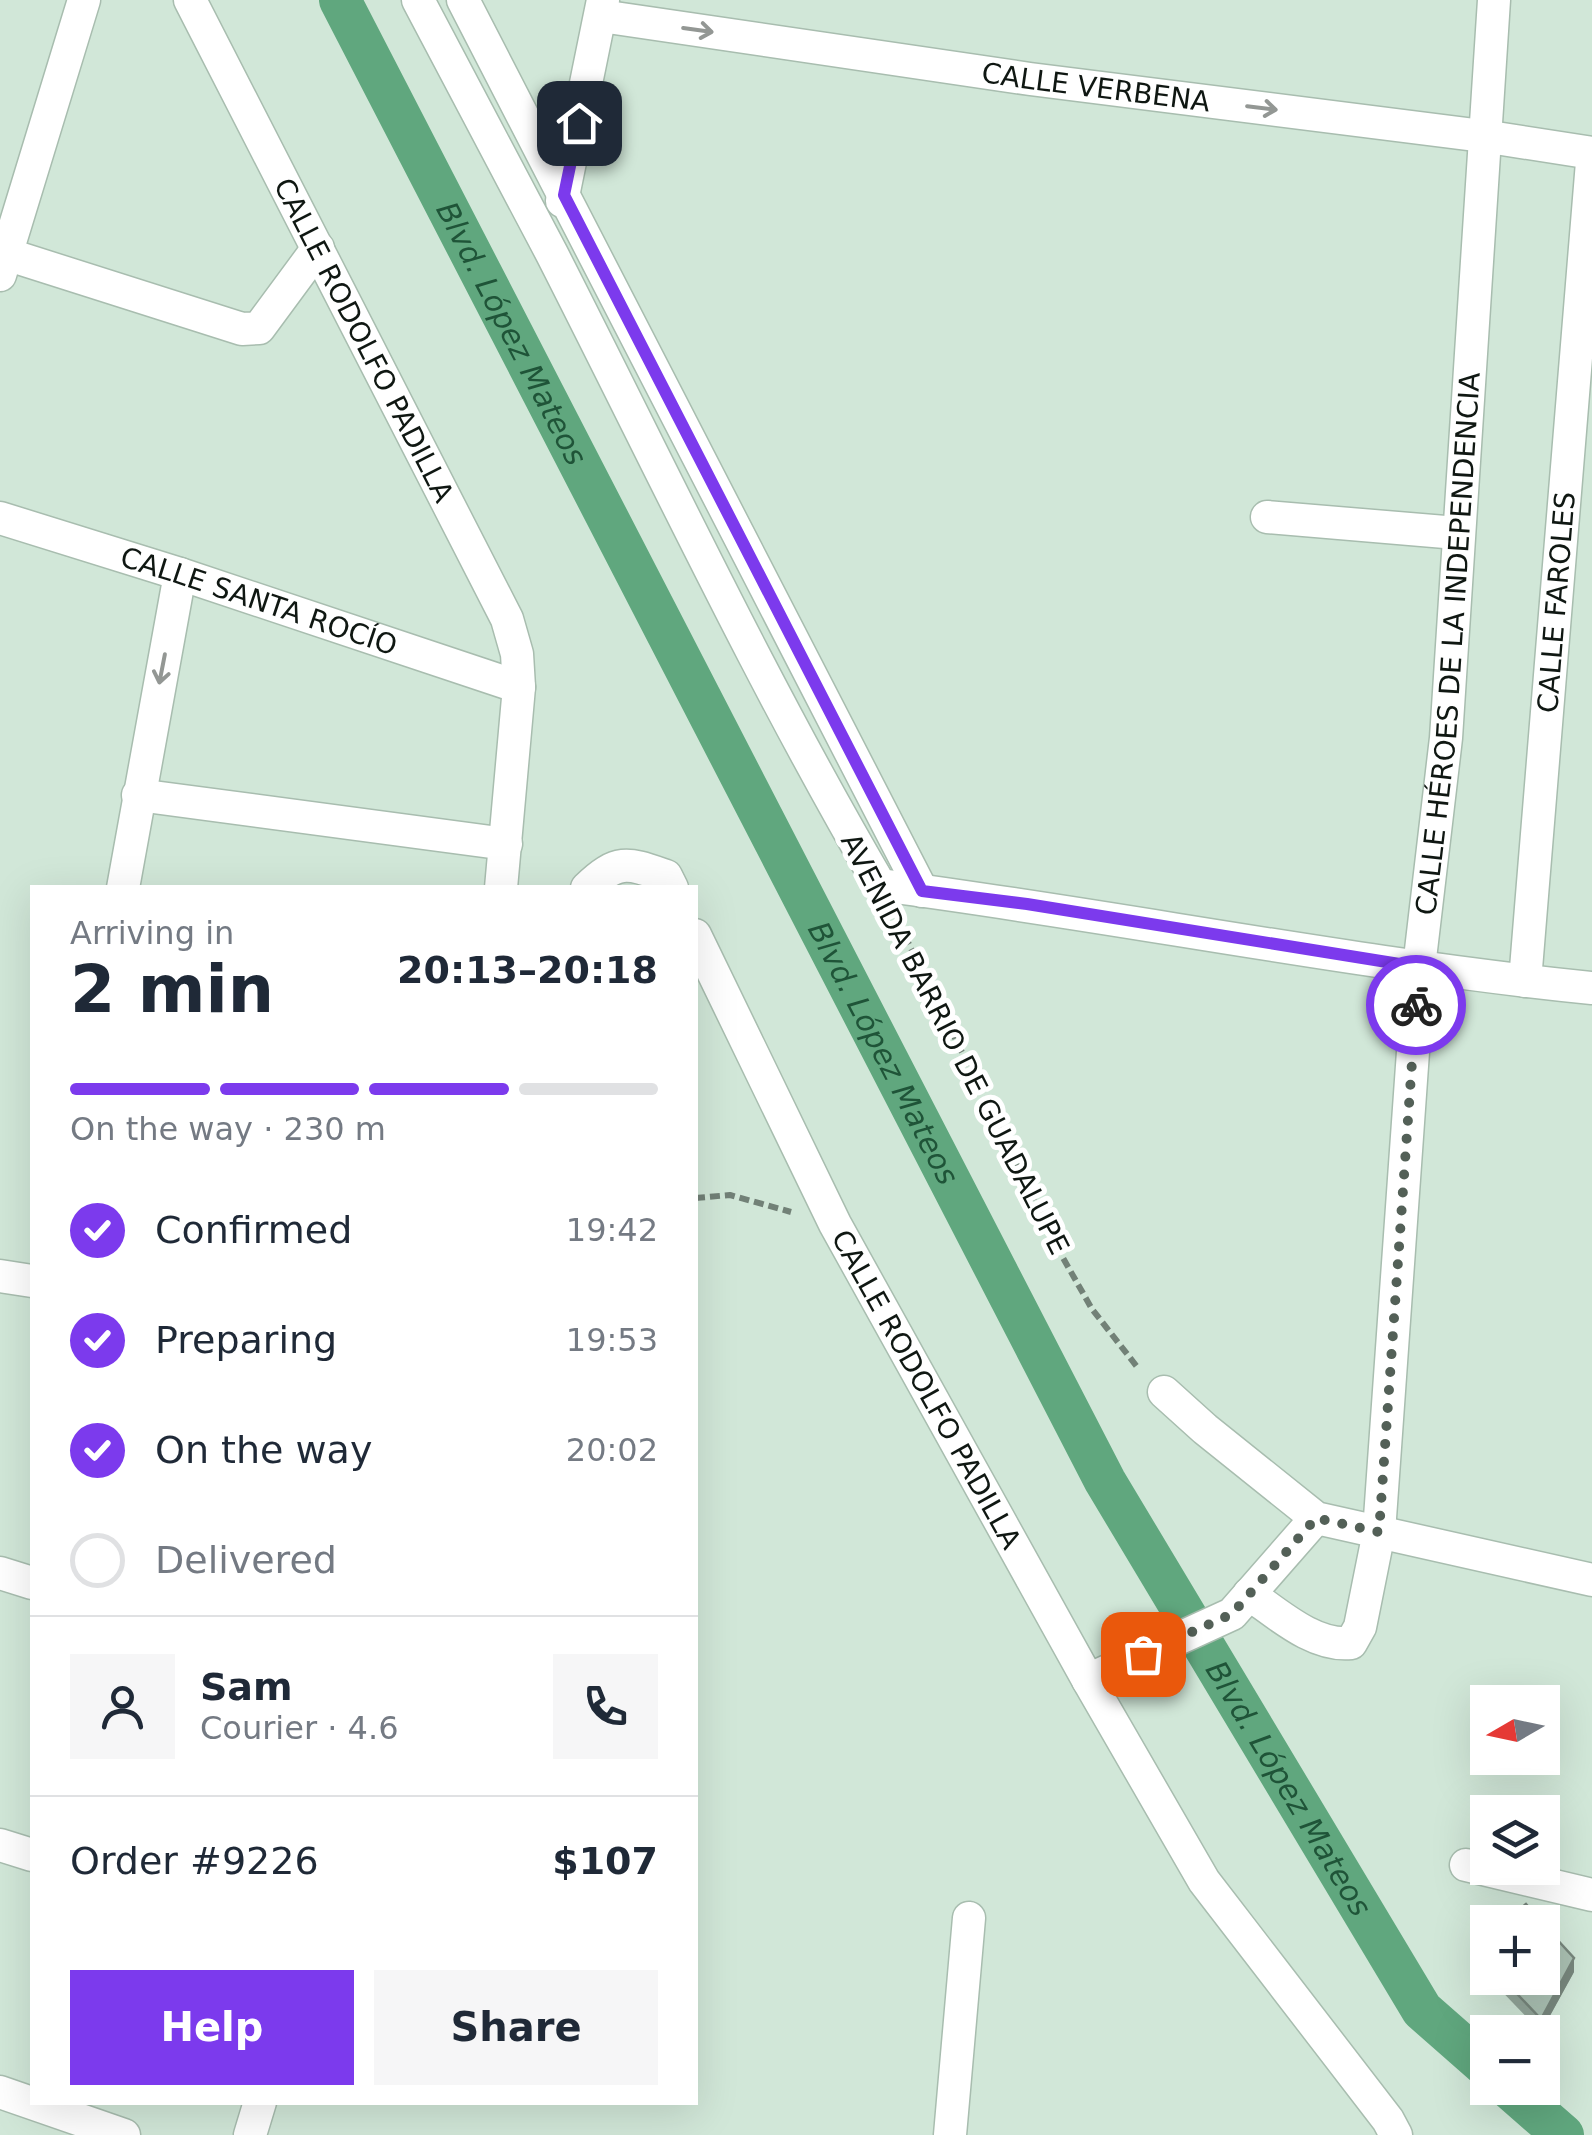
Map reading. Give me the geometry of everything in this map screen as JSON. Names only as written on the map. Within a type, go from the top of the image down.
[{"type":"street","points":[[84,0],[3,265],[242,329],[259,328],[318,248]]},
{"type":"street","name":"CALLE RODOLFO PADILLA","points":[[190,0],[506,619],[517,654],[520,688],[501,885]]},
{"type":"street","name":"AVENIDA BARRIO DE GUADALUPE","points":[[418,0],[552,253],[810,766],[880,886]]},
{"type":"street","points":[[463,0],[922,891]]},
{"type":"street","name":"CALLE HÉROES DE LA INDEPENDENCIA","points":[[1240,1604],[1287,1620],[1324,1641],[1351,1644],[1360,1628],[1379,1532],[1418,967],[1446,738],[1494,0]]},
{"type":"street","points":[[552,253],[602,8]]},
{"type":"street","name":"CALLE VERBENA","points":[[602,8],[1049,82],[1592,153]]},
{"type":"street","name":"CALLE FAROLES","points":[[1525,981],[1592,162]]},
{"type":"street","points":[[1268,517],[1457,532]]},
{"type":"street","name":"CALLE SANTA ROCÍO","points":[[0,518],[520,688]]},
{"type":"street","points":[[123,885],[180,574]]},
{"type":"street","points":[[138,796],[506,844]]},
{"type":"street","points":[[590,885],[604,872],[626,863],[666,876],[670,885]]},
{"type":"street","points":[[880,886],[1027,904],[1418,967],[1592,988]]},
{"type":"street","points":[[698,941],[835,1224]]},
{"type":"street","name":"CALLE RODOLFO PADILLA","points":[[835,1224],[1101,1673],[1204,1880],[1396,2135]]},
{"type":"street","points":[[0,1276],[30,1281]]},
{"type":"street","points":[[1164,1392],[1316,1518],[1592,1580]]},
{"type":"street","points":[[1101,1673],[1240,1604],[1316,1518]]},
{"type":"street","points":[[0,1573],[30,1582]]},
{"type":"street","points":[[0,1844],[30,1855]]},
{"type":"street","points":[[1466,1865],[1592,1895]]},
{"type":"street","points":[[950,2135],[968,1918]]},
{"type":"street","points":[[0,2092],[30,2102]]},
{"type":"street","points":[[37,2105],[124,2135]]},
{"type":"street","points":[[250,2135],[259,2105]]},
{"type":"path","name":"AVENIDA BARRIO DE GUADALUPE","points":[[880,886],[1092,1310],[1128,1358],[1164,1392]]},
{"type":"path","name":"CALLE RODOLFO PADILLA","points":[[698,1198],[730,1196],[835,1224]]},
{"type":"building","points":[[1560,1943],[1574,1958],[1560,1984]]},
{"type":"building","points":[[1518,1995],[1554,1995],[1543,2015],[1537,2015]]},
{"type":"waterway","name":"Blvd. López Mateos","points":[[340,0],[1105,1481],[1422,2010],[1470,2052]]},
{"type":"waterway","name":"Blvd. López Mateos","points":[[1529,2105],[1563,2135]]},
{"type":"way so far","points":[[1143,1654],[1232,1614],[1316,1518],[1379,1532],[1416,1005]]},
{"type":"route","points":[[579,123],[564,195],[922,891],[1027,904],[1418,967],[1416,1005]]}]
